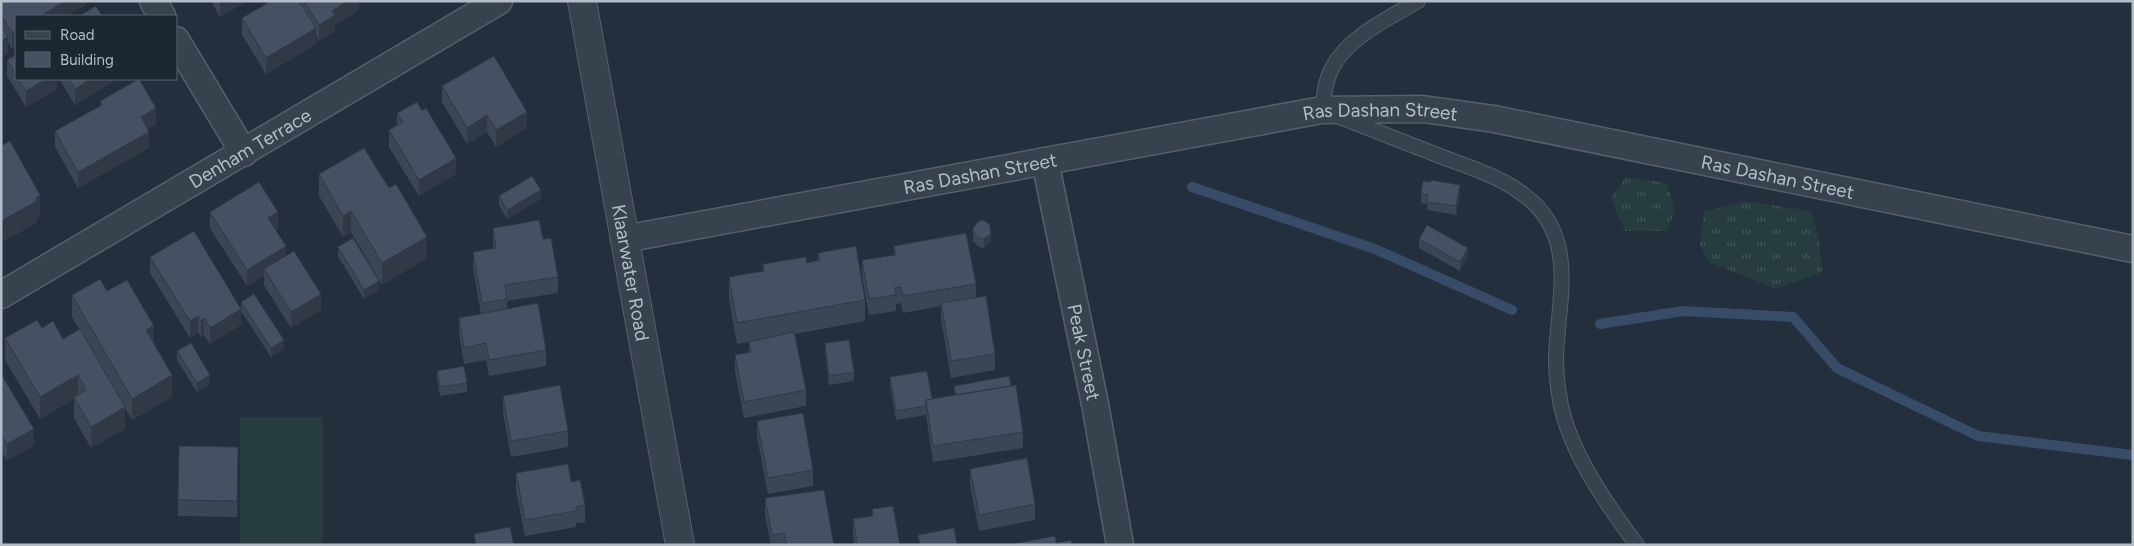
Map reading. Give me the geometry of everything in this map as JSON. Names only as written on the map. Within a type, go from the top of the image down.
[{"type":"street","points":[[153,1],[161,15]]},
{"type":"street","name":"Denham Terrace","points":[[1,295],[499,1]]},
{"type":"street","name":"Klaarwater Road","points":[[582,1],[680,545]]},
{"type":"street","points":[[178,43],[244,153]]},
{"type":"street","name":"Ras Dashan Street","points":[[624,239],[1322,110],[1423,109],[1494,119],[2133,249]]},
{"type":"street","name":"Peak Street","points":[[1045,160],[1093,394],[1120,545]]},
{"type":"lane","points":[[1418,1],[1366,32],[1340,56],[1332,68],[1327,81],[1322,110],[1484,173],[1525,195],[1543,212],[1552,226],[1559,244],[1562,266],[1556,358],[1561,407],[1577,449],[1608,505],[1637,545]]},
{"type":"green space","points":[[1626,177],[1667,183],[1675,210],[1667,231],[1625,231],[1611,198]]},
{"type":"green space","points":[[1745,201],[1811,211],[1819,238],[1822,272],[1776,289],[1709,262],[1700,245],[1704,212]]},
{"type":"green space","points":[[240,417],[323,417],[323,545],[240,545]]},
{"type":"building","points":[[1,1],[65,1],[42,15],[15,15],[15,31],[12,33],[1,15]]},
{"type":"building","points":[[271,1],[299,1],[316,28],[266,58],[242,18]]},
{"type":"building","points":[[304,1],[347,1],[332,11],[335,15],[319,25]]},
{"type":"building","points":[[96,6],[101,15],[81,15]]},
{"type":"building","points":[[1,25],[8,37],[1,41]]},
{"type":"building","points":[[15,56],[15,73],[7,60]]},
{"type":"building","points":[[494,56],[527,112],[496,130],[487,115],[467,128],[442,86]]},
{"type":"building","points":[[19,80],[44,80],[26,91]]},
{"type":"building","points":[[70,80],[89,80],[75,89]]},
{"type":"building","points":[[140,80],[156,108],[141,117],[149,132],[78,172],[55,131],[102,105],[100,101]]},
{"type":"building","points":[[417,102],[422,111],[426,108],[456,158],[419,180],[389,130],[403,122],[397,113]]},
{"type":"building","points":[[10,141],[40,195],[36,198],[37,201],[1,221],[1,146]]},
{"type":"building","points":[[364,148],[389,188],[396,184],[427,237],[382,263],[351,211],[343,216],[319,174]]},
{"type":"building","points":[[532,176],[541,190],[507,210],[499,196]]},
{"type":"building","points":[[1431,180],[1460,185],[1456,206],[1427,202],[1428,195],[1421,194],[1423,181],[1431,182]]},
{"type":"building","points":[[259,182],[278,212],[268,218],[286,246],[247,270],[210,212]]},
{"type":"building","points":[[539,220],[543,239],[551,238],[558,277],[505,285],[507,299],[482,303],[473,252],[496,248],[493,228]]},
{"type":"building","points":[[983,220],[990,225],[991,234],[984,239],[979,238],[973,232],[973,228],[979,221]]},
{"type":"building","points":[[1427,225],[1468,248],[1460,262],[1419,239]]},
{"type":"building","points":[[194,231],[241,309],[210,328],[204,318],[201,321],[198,316],[190,321],[150,257]]},
{"type":"building","points":[[966,233],[976,284],[903,296],[901,287],[895,288],[896,295],[869,299],[862,260],[896,255],[894,246]]},
{"type":"building","points":[[353,238],[379,281],[364,290],[338,247]]},
{"type":"building","points":[[856,246],[865,300],[737,323],[729,277],[764,271],[763,264],[806,257],[807,263],[820,260],[818,253]]},
{"type":"building","points":[[294,251],[321,294],[291,312],[264,269]]},
{"type":"building","points":[[100,279],[107,291],[127,280],[154,326],[146,330],[172,375],[132,399],[72,295]]},
{"type":"building","points":[[254,294],[284,340],[271,348],[241,302]]},
{"type":"building","points":[[986,296],[995,354],[951,361],[941,303]]},
{"type":"building","points":[[538,303],[546,350],[489,360],[486,343],[464,348],[459,318]]},
{"type":"building","points":[[37,320],[42,328],[53,321],[63,339],[80,329],[125,407],[91,427],[74,397],[86,390],[78,375],[40,397],[5,338]]},
{"type":"building","points":[[794,332],[806,390],[744,402],[735,355],[751,352],[749,342]]},
{"type":"building","points":[[849,340],[854,372],[829,376],[825,343]]},
{"type":"building","points":[[191,343],[210,375],[197,383],[177,351]]},
{"type":"building","points":[[464,366],[467,383],[440,387],[437,371]]},
{"type":"building","points":[[927,371],[932,399],[926,400],[926,406],[896,411],[890,377]]},
{"type":"building","points":[[1,374],[34,429],[7,444],[1,435]]},
{"type":"building","points":[[1009,376],[1011,386],[956,395],[954,386]]},
{"type":"building","points":[[560,385],[568,431],[511,441],[503,396]]},
{"type":"building","points":[[1016,385],[1023,432],[933,446],[926,400]]},
{"type":"building","points":[[803,413],[813,470],[768,478],[757,421]]},
{"type":"building","points":[[179,446],[238,447],[237,501],[178,500]]},
{"type":"building","points":[[1027,458],[1035,504],[979,515],[970,469]]},
{"type":"building","points":[[568,464],[571,482],[580,480],[585,505],[576,507],[576,511],[525,520],[516,473]]},
{"type":"building","points":[[824,490],[834,545],[787,545],[784,533],[772,535],[765,498]]},
{"type":"building","points":[[893,506],[900,545],[857,545],[853,519],[873,516],[872,509]]},
{"type":"building","points":[[510,527],[514,545],[476,545],[474,534]]},
{"type":"building","points":[[954,528],[957,545],[920,545],[918,535]]},
{"type":"building","points":[[1055,536],[1057,545],[1006,545]]},
{"type":"building","points":[[1071,540],[1072,545],[1057,545],[1056,543]]},
{"type":"waterway","points":[[1192,187],[1375,249],[1512,310]]},
{"type":"waterway","points":[[1600,324],[1683,311],[1793,317],[1837,368],[1978,436],[2133,455]]}]
